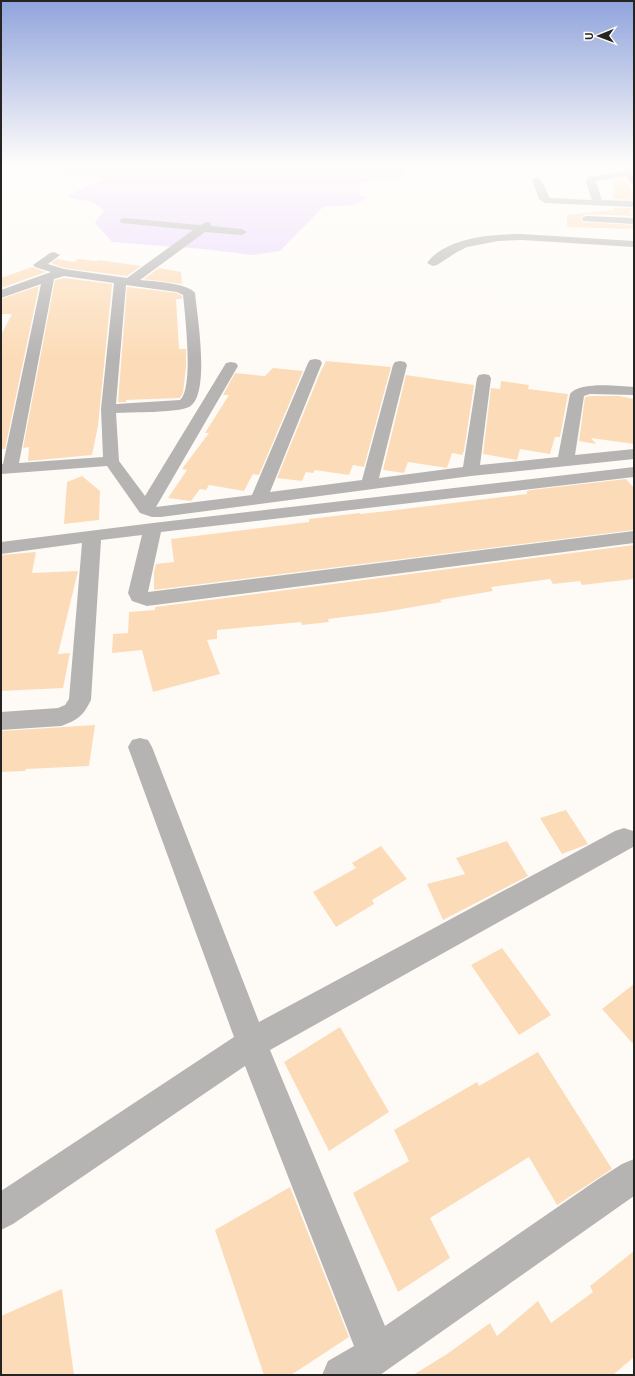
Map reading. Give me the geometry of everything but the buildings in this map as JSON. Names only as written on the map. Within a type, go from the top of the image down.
[{"type":"street","points":[[200,229],[124,281],[108,409],[111,461],[146,509],[152,512],[161,512],[471,471],[634,454]]},
{"type":"street","points":[[214,229],[242,232]]},
{"type":"street","points":[[433,263],[454,247],[468,243],[506,237],[634,244]]},
{"type":"street","points":[[54,255],[40,263],[40,266],[63,272],[180,288],[189,293],[195,375],[189,399],[184,404],[108,409]]},
{"type":"street","points":[[1,294],[63,272]]},
{"type":"street","points":[[48,278],[6,468],[111,461]]},
{"type":"street","points":[[259,499],[315,363]]},
{"type":"street","points":[[369,485],[400,365]]},
{"type":"street","points":[[146,509],[231,366]]},
{"type":"street","points":[[471,471],[484,378]]},
{"type":"street","points":[[566,460],[578,394],[588,390],[634,391]]},
{"type":"street","points":[[1,548],[153,528],[634,472]]},
{"type":"street","points":[[153,528],[138,593],[139,596],[148,599],[634,537]]},
{"type":"street","points":[[1,721],[61,717],[73,711],[80,700],[92,536]]},
{"type":"street","points":[[140,747],[252,1043],[377,1355]]},
{"type":"street","points":[[1,1212],[252,1043],[624,839]]},
{"type":"street","points":[[342,1375],[377,1355],[634,1176]]},
{"type":"shaded area","points":[[101,229],[301,229],[280,251],[252,255],[203,249],[112,242]]}]
